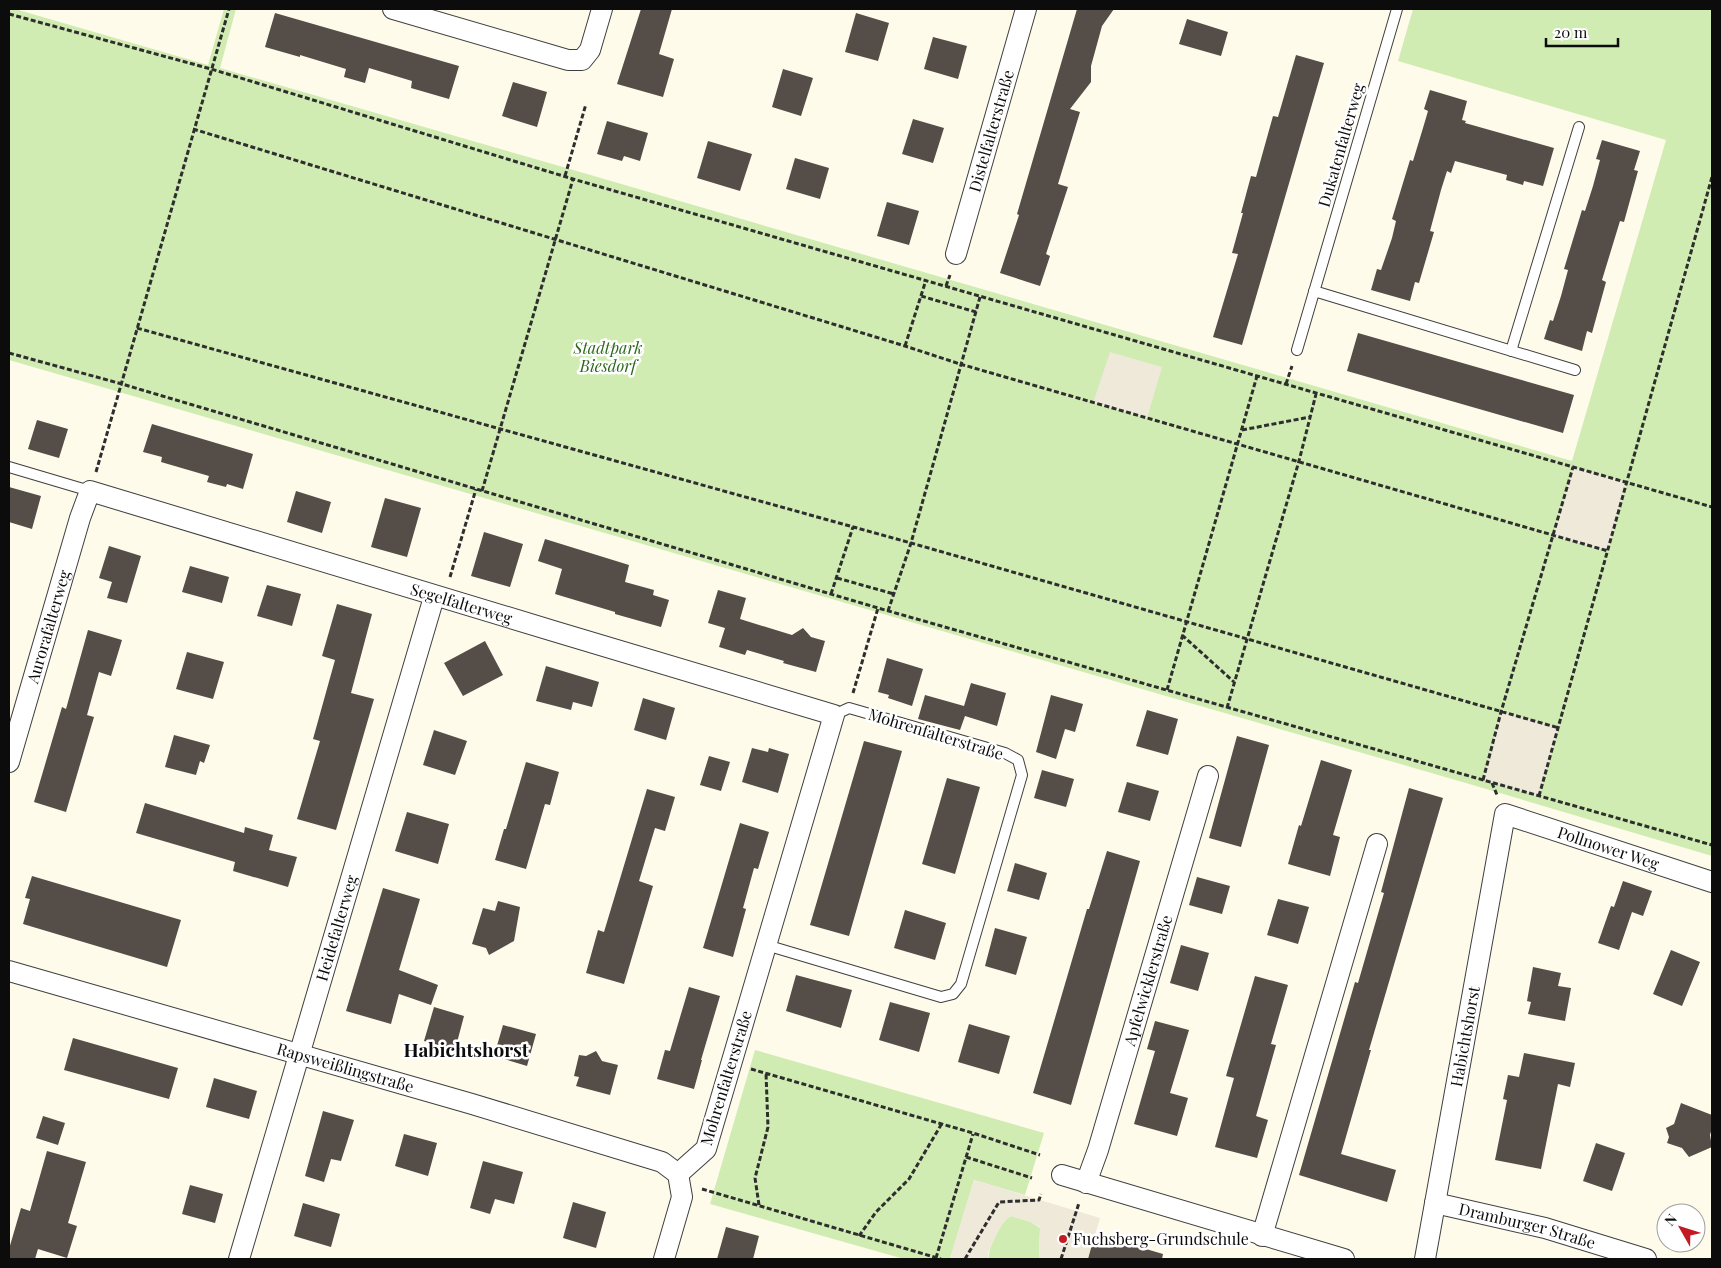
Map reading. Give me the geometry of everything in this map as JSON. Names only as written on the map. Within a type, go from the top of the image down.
[{"type":"street","points":[[393,9],[568,60],[582,60],[590,50],[602,9]]},
{"type":"street","name":"Distelfalterstraße","points":[[956,254],[1026,9]]},
{"type":"street","name":"Segelfalterweg","points":[[90,492],[439,598],[842,712]]},
{"type":"street","name":"Aurorafalterweg","points":[[9,762],[80,518],[90,492]]},
{"type":"street","name":"Heidefalterweg","points":[[239,1259],[299,1055],[439,598]]},
{"type":"street","name":"Mohrenfalterstraße","points":[[678,1174],[706,1149],[766,945],[842,712]]},
{"type":"street","name":"Apfelwicklerstraße","points":[[1086,1183],[1098,1150],[1208,776]]},
{"type":"street","name":"Pollnower Weg","points":[[1505,814],[1712,882]]},
{"type":"street","name":"Habichtshorst","points":[[1425,1259],[1505,814]]},
{"type":"street","points":[[1262,1236],[1378,844]]},
{"type":"street","name":"Rapsweißlingstraße","points":[[9,971],[545,1126],[662,1162],[678,1174]]},
{"type":"street","points":[[664,1259],[682,1197],[678,1174]]},
{"type":"street","points":[[1062,1175],[1344,1259]]},
{"type":"street","name":"Dramburger Straße","points":[[1435,1203],[1545,1228],[1646,1259]]},
{"type":"lane","name":"Dukatenfalterweg","points":[[1297,350],[1397,9]]},
{"type":"lane","points":[[1511,350],[1579,127]]},
{"type":"lane","points":[[1314,291],[1575,370]]},
{"type":"lane","points":[[9,468],[90,492]]},
{"type":"lane","name":"Mohrenfalterstraße","points":[[766,945],[941,997],[953,994],[961,984],[1022,775],[1018,760],[1005,753],[842,712]]},
{"type":"path","points":[[90,492],[229,9]]},
{"type":"path","points":[[9,14],[211,69],[565,176],[1712,507]]},
{"type":"path","points":[[565,176],[586,104]]},
{"type":"path","points":[[194,129],[960,364],[1608,552]]},
{"type":"path","points":[[1539,796],[1712,177]]},
{"type":"path","points":[[482,491],[573,178]]},
{"type":"path","points":[[905,346],[926,280]]},
{"type":"path","points":[[920,296],[976,312]]},
{"type":"path","points":[[888,611],[911,543],[980,297]]},
{"type":"path","points":[[138,328],[911,543],[1559,728]]},
{"type":"path","points":[[9,353],[122,384],[888,611],[1712,846]]},
{"type":"path","points":[[1167,690],[1257,376]]},
{"type":"path","points":[[1227,708],[1316,394]]},
{"type":"path","points":[[1242,430],[1310,417]]},
{"type":"path","points":[[1483,780],[1573,467]]},
{"type":"path","points":[[439,598],[476,489]]},
{"type":"path","points":[[831,594],[853,527]]},
{"type":"path","points":[[837,578],[894,594]]},
{"type":"path","points":[[842,712],[878,608]]},
{"type":"path","points":[[1182,635],[1234,682]]},
{"type":"path","points":[[732,1063],[1040,1155]]},
{"type":"path","points":[[759,1206],[755,1178],[768,1127],[766,1073]]},
{"type":"path","points":[[859,1236],[876,1212],[909,1179],[941,1125]]},
{"type":"path","points":[[936,1258],[973,1134]]},
{"type":"path","points":[[966,1158],[1032,1178]]},
{"type":"path","points":[[1061,1259],[1086,1183]]},
{"type":"path","points":[[703,1188],[941,1259]]},
{"type":"path","points":[[965,1259],[999,1202],[1039,1200],[1041,1194]]},
{"type":"green space","name":"Stadtpark Biesdorf","points":[[9,9],[15,9],[208,65],[224,9],[236,9],[220,68],[1572,461],[1666,140],[1398,61],[1413,9],[1712,9],[1712,856],[9,360]]},
{"type":"green space","points":[[755,1050],[1044,1133],[1025,1195],[974,1180],[950,1259],[904,1259],[710,1204]]},
{"type":"green space","points":[[1011,1216],[1031,1222],[1040,1228],[1039,1259],[989,1259],[990,1249],[996,1235],[1003,1223]]},
{"type":"shaded area","points":[[1110,352],[1162,367],[1147,418],[1093,403]]},
{"type":"shaded area","points":[[1573,467],[1627,482],[1608,551],[1553,536]]},
{"type":"shaded area","points":[[1501,712],[1559,728],[1539,796],[1483,780]]},
{"type":"shaded area","points":[[974,1180],[1100,1218],[1088,1259],[1039,1259],[1040,1227],[1011,1216],[1004,1221],[996,1236],[988,1253],[989,1259],[950,1259]]},
{"type":"building","points":[[641,9],[672,9],[659,54],[674,59],[663,97],[617,84]]},
{"type":"building","points":[[1077,9],[1114,9],[1102,26],[1091,66],[1091,82],[1070,109],[1080,112],[1058,184],[1068,187],[1046,254],[1050,256],[1040,286],[1000,273],[1019,215],[1017,214]]},
{"type":"building","points":[[275,13],[459,66],[449,99],[411,88],[412,81],[369,68],[365,83],[344,77],[346,69],[265,47]]},
{"type":"building","points":[[856,13],[889,23],[878,61],[845,52]]},
{"type":"building","points":[[1187,19],[1228,32],[1221,56],[1179,44]]},
{"type":"building","points":[[933,37],[967,46],[958,79],[924,69]]},
{"type":"building","points":[[1296,55],[1324,63],[1242,345],[1213,337],[1238,254],[1232,253],[1251,176],[1256,177],[1273,116],[1278,117]]},
{"type":"building","points":[[783,69],[813,78],[801,116],[772,107]]},
{"type":"building","points":[[513,82],[547,92],[537,127],[502,116]]},
{"type":"building","points":[[1430,90],[1467,101],[1462,120],[1466,121],[1465,123],[1554,148],[1543,186],[1524,181],[1523,185],[1506,180],[1507,175],[1455,161],[1451,173],[1447,171],[1430,231],[1434,232],[1419,283],[1415,282],[1410,301],[1371,290],[1377,269],[1381,270],[1392,238],[1396,221],[1392,219],[1410,160],[1413,161],[1423,128],[1428,111],[1424,109]]},
{"type":"building","points":[[913,119],[944,128],[933,163],[902,154]]},
{"type":"building","points":[[607,121],[648,133],[640,161],[624,156],[622,161],[597,154]]},
{"type":"building","points":[[1602,140],[1640,151],[1634,170],[1638,171],[1624,222],[1620,221],[1602,280],[1606,282],[1592,333],[1587,331],[1582,351],[1544,339],[1550,320],[1553,321],[1561,296],[1568,270],[1564,269],[1582,210],[1585,211],[1593,186],[1600,160],[1596,159]]},
{"type":"building","points":[[708,141],[752,154],[740,191],[697,178]]},
{"type":"building","points":[[795,158],[829,168],[820,199],[786,189]]},
{"type":"building","points":[[887,202],[919,211],[909,245],[877,236]]},
{"type":"building","points":[[1358,333],[1574,395],[1563,433],[1347,371]]},
{"type":"building","points":[[37,420],[68,429],[59,458],[28,449]]},
{"type":"building","points":[[152,424],[253,454],[243,489],[227,484],[226,487],[207,482],[209,476],[161,462],[162,457],[143,452]]},
{"type":"building","points":[[9,487],[41,496],[32,529],[9,522]]},
{"type":"building","points":[[296,491],[331,502],[322,533],[287,522]]},
{"type":"building","points":[[385,498],[421,508],[407,557],[371,547]]},
{"type":"building","points":[[484,532],[523,544],[510,587],[471,576]]},
{"type":"building","points":[[545,539],[629,565],[625,582],[654,590],[653,595],[669,600],[661,627],[555,594],[562,569],[538,561]]},
{"type":"building","points":[[109,546],[141,556],[127,603],[107,598],[112,582],[99,578]]},
{"type":"building","points":[[190,566],[229,577],[222,603],[182,592]]},
{"type":"building","points":[[267,585],[301,594],[292,626],[257,616]]},
{"type":"building","points":[[718,590],[746,598],[740,619],[792,635],[803,628],[811,637],[825,641],[816,672],[747,650],[745,655],[719,647],[725,628],[708,623]]},
{"type":"building","points":[[337,604],[372,614],[351,693],[374,699],[336,830],[297,819],[320,741],[313,739],[335,660],[322,656]]},
{"type":"building","points":[[88,630],[122,640],[111,676],[99,672],[87,715],[94,717],[66,812],[34,802],[62,707],[66,709]]},
{"type":"building","points":[[485,641],[503,675],[463,696],[444,663]]},
{"type":"building","points":[[187,652],[224,662],[213,699],[176,689]]},
{"type":"building","points":[[887,658],[923,669],[912,706],[888,698],[889,695],[878,692]]},
{"type":"building","points":[[546,666],[599,682],[592,707],[573,702],[571,710],[536,701]]},
{"type":"building","points":[[971,683],[1006,693],[997,726],[965,716],[960,730],[918,719],[925,695],[964,706]]},
{"type":"building","points":[[1051,695],[1083,704],[1075,732],[1065,729],[1056,759],[1036,752]]},
{"type":"building","points":[[643,698],[675,708],[666,740],[634,730]]},
{"type":"building","points":[[1147,710],[1178,719],[1168,755],[1136,746]]},
{"type":"building","points":[[434,730],[467,741],[455,775],[423,765]]},
{"type":"building","points":[[174,735],[210,745],[204,763],[200,761],[196,775],[165,767]]},
{"type":"building","points":[[1237,736],[1269,745],[1241,847],[1209,838]]},
{"type":"building","points":[[864,741],[902,751],[849,936],[810,925]]},
{"type":"building","points":[[752,748],[768,752],[769,748],[789,754],[778,793],[742,782]]},
{"type":"building","points":[[709,756],[730,762],[721,791],[700,785]]},
{"type":"building","points":[[1321,760],[1352,770],[1333,835],[1340,837],[1330,876],[1288,864]]},
{"type":"building","points":[[526,762],[559,772],[550,805],[545,804],[526,869],[495,860]]},
{"type":"building","points":[[1042,770],[1074,779],[1066,807],[1034,798]]},
{"type":"building","points":[[947,778],[980,787],[955,874],[922,864]]},
{"type":"building","points":[[1127,782],[1159,791],[1150,821],[1118,812]]},
{"type":"building","points":[[1409,788],[1443,798],[1369,1050],[1371,1050],[1341,1154],[1396,1170],[1387,1202],[1299,1175],[1355,982],[1358,983],[1384,893],[1381,892]]},
{"type":"building","points":[[647,789],[675,797],[665,831],[655,828],[639,881],[653,886],[624,984],[586,973],[598,930],[604,932]]},
{"type":"building","points":[[145,803],[244,833],[245,827],[273,835],[269,850],[297,857],[288,887],[233,871],[235,862],[136,833]]},
{"type":"building","points":[[407,812],[449,824],[438,864],[395,851]]},
{"type":"building","points":[[740,823],[769,832],[758,869],[754,868],[743,908],[746,909],[733,957],[703,948]]},
{"type":"building","points":[[1107,851],[1140,861],[1071,1105],[1033,1093],[1087,909],[1089,909]]},
{"type":"building","points":[[1015,863],[1047,873],[1039,900],[1007,891]]},
{"type":"building","points":[[32,876],[181,920],[167,967],[23,924],[30,899],[25,898]]},
{"type":"building","points":[[1197,877],[1230,886],[1222,914],[1189,905]]},
{"type":"building","points":[[1623,881],[1652,891],[1643,916],[1632,912],[1619,950],[1598,943],[1611,906],[1614,907]]},
{"type":"building","points":[[383,888],[420,899],[399,970],[438,985],[431,1005],[399,994],[391,1024],[346,1011]]},
{"type":"building","points":[[1278,899],[1309,907],[1298,944],[1267,935]]},
{"type":"building","points":[[498,901],[520,907],[514,941],[489,955],[486,948],[472,944],[483,908],[495,911]]},
{"type":"building","points":[[905,910],[946,923],[935,960],[894,948]]},
{"type":"building","points":[[995,928],[1027,937],[1016,975],[985,966]]},
{"type":"building","points":[[1181,945],[1209,953],[1198,991],[1170,983]]},
{"type":"building","points":[[1671,950],[1700,962],[1682,1006],[1653,994]]},
{"type":"building","points":[[1533,967],[1561,973],[1558,986],[1571,988],[1565,1021],[1528,1014],[1531,1002],[1527,1001]]},
{"type":"building","points":[[796,975],[852,990],[841,1028],[786,1011]]},
{"type":"building","points":[[1255,976],[1288,985],[1271,1044],[1276,1045],[1256,1116],[1268,1120],[1257,1158],[1215,1147],[1234,1078],[1226,1076]]},
{"type":"building","points":[[689,987],[720,996],[694,1089],[657,1079],[665,1050],[670,1051]]},
{"type":"building","points":[[890,1002],[930,1013],[919,1052],[879,1040]]},
{"type":"building","points":[[434,1007],[464,1016],[455,1050],[424,1041]]},
{"type":"building","points":[[1155,1021],[1189,1030],[1170,1093],[1188,1098],[1177,1136],[1134,1124],[1155,1051],[1147,1049]]},
{"type":"building","points":[[969,1024],[1010,1036],[999,1074],[958,1062]]},
{"type":"building","points":[[503,1025],[536,1034],[527,1066],[494,1056]]},
{"type":"building","points":[[73,1038],[178,1068],[169,1099],[64,1070]]},
{"type":"building","points":[[596,1051],[602,1061],[618,1065],[610,1095],[576,1086],[579,1077],[574,1076],[579,1055],[586,1056]]},
{"type":"building","points":[[1524,1053],[1575,1063],[1570,1087],[1558,1084],[1541,1169],[1495,1160],[1507,1100],[1503,1099],[1508,1075],[1519,1077]]},
{"type":"building","points":[[214,1078],[257,1091],[249,1119],[206,1107]]},
{"type":"building","points":[[1681,1103],[1712,1115],[1710,1135],[1712,1147],[1689,1157],[1682,1148],[1667,1143],[1669,1137],[1666,1128],[1674,1124]]},
{"type":"building","points":[[323,1111],[354,1120],[341,1161],[331,1159],[324,1182],[305,1176]]},
{"type":"building","points":[[43,1116],[65,1123],[58,1145],[36,1138]]},
{"type":"building","points":[[404,1134],[437,1143],[428,1176],[395,1166]]},
{"type":"building","points":[[1596,1143],[1625,1153],[1612,1191],[1583,1181]]},
{"type":"building","points":[[47,1151],[86,1162],[68,1223],[77,1226],[67,1258],[38,1249],[35,1259],[9,1259],[9,1249],[21,1208],[30,1211]]},
{"type":"building","points":[[483,1161],[523,1172],[514,1204],[495,1199],[490,1214],[470,1208]]},
{"type":"building","points":[[190,1185],[223,1194],[215,1223],[182,1214]]},
{"type":"building","points":[[573,1202],[606,1212],[596,1248],[563,1238]]},
{"type":"building","points":[[303,1203],[340,1214],[331,1247],[294,1236]]},
{"type":"building","points":[[726,1227],[759,1236],[753,1259],[717,1259]]},
{"type":"building","points":[[1095,1234],[1163,1254],[1162,1259],[1088,1259]]},
{"type":"place","name":"Fuchsberg-Grundschule","points":[[1063,1239]]},
{"type":"district","name":"Habichtshorst","points":[[466,1050]]}]
